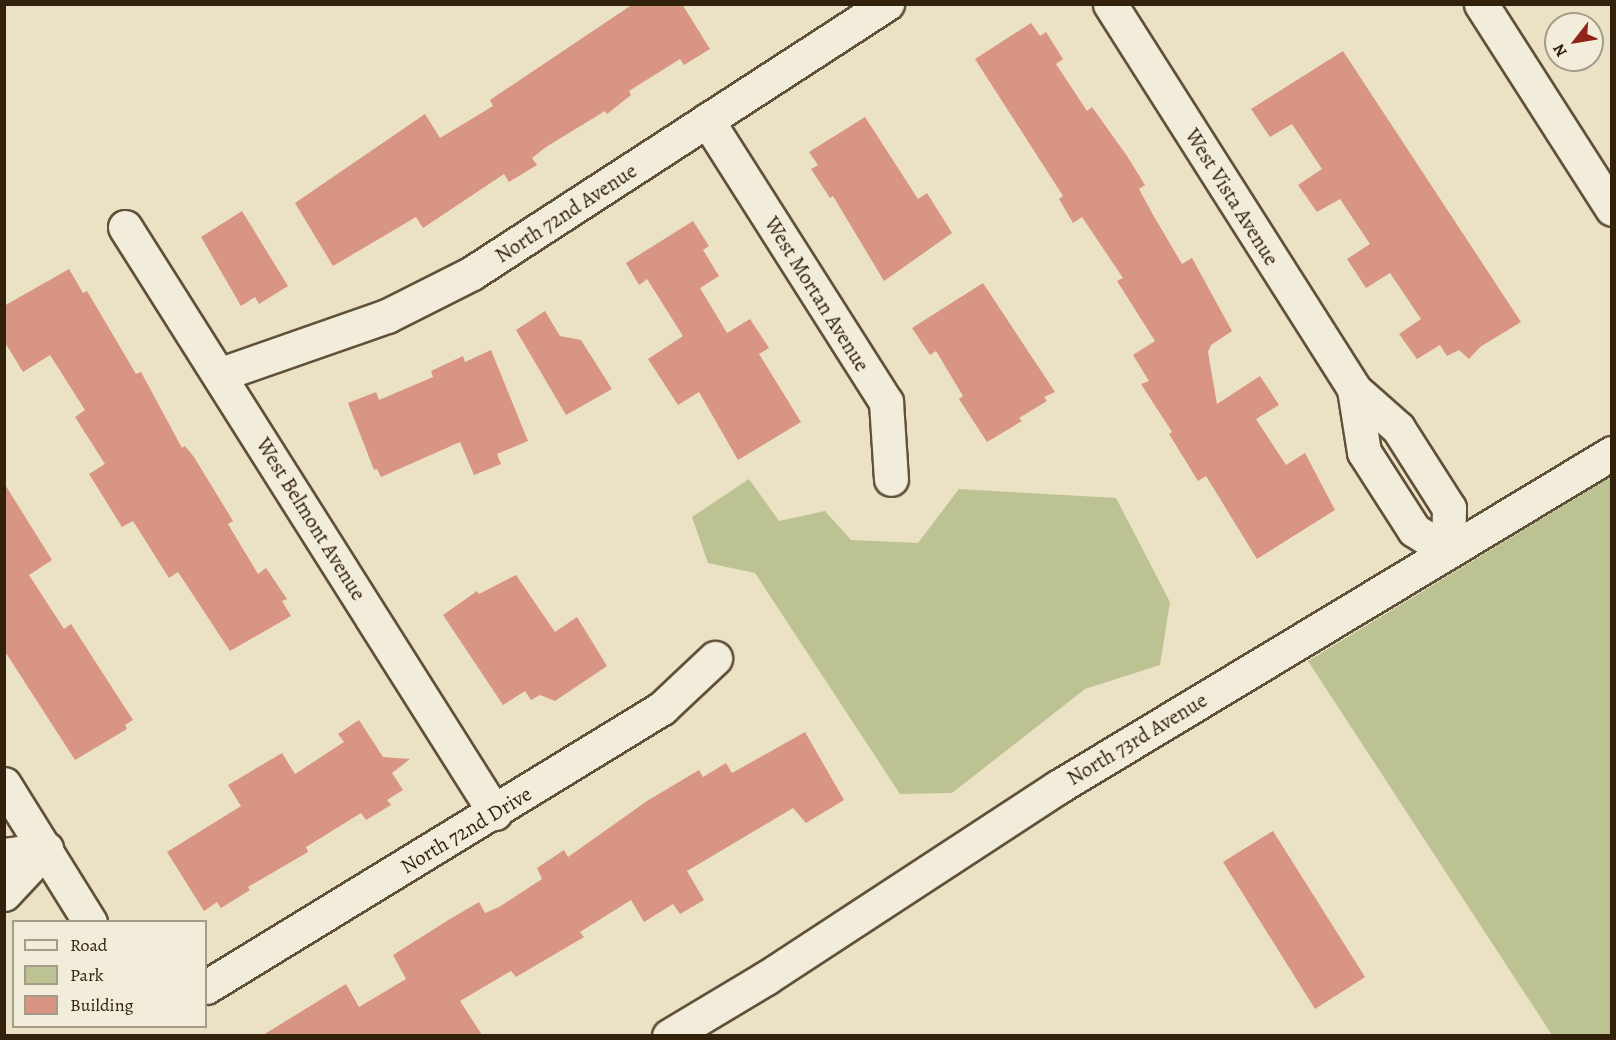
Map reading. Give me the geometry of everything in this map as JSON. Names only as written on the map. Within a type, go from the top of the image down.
[{"type":"street","name":"North 72nd Avenue","points":[[220,374],[342,333],[431,296],[511,249],[887,4]]},
{"type":"street","name":"West Vista Avenue","points":[[1110,4],[1354,389],[1398,428],[1449,508],[1448,551]]},
{"type":"street","points":[[1481,4],[1611,209]]},
{"type":"street","name":"West Mortan Avenue","points":[[707,120],[886,402],[891,479]]},
{"type":"street","name":"West Belmont Avenue","points":[[125,227],[220,374],[495,813]]},
{"type":"street","name":"North 73rd Avenue","points":[[669,1035],[766,978],[1058,787],[1611,453]]},
{"type":"street","name":"North 72nd Drive","points":[[207,986],[495,813],[662,708],[715,658]]},
{"type":"street","points":[[4,784],[89,920]]},
{"type":"street","points":[[4,855],[46,849]]},
{"type":"street","points":[[4,894],[46,849]]},
{"type":"green space","points":[[1611,477],[1611,1035],[1552,1035],[1308,661]]},
{"type":"green space","points":[[749,479],[779,521],[825,511],[851,540],[918,543],[959,489],[1116,498],[1170,602],[1160,665],[1085,689],[952,793],[900,794],[755,573],[708,563],[692,517]]},
{"type":"building","points":[[633,4],[682,4],[710,49],[684,65],[680,59],[629,91],[631,95],[607,114],[605,111],[546,147],[532,158],[537,165],[509,182],[504,174],[423,228],[416,217],[333,266],[295,203],[425,114],[440,138],[493,106],[490,100]]},
{"type":"building","points":[[1031,23],[1040,36],[1046,32],[1063,59],[1056,64],[1087,111],[1092,107],[1127,156],[1145,185],[1139,189],[1182,264],[1192,258],[1232,331],[1211,345],[1208,352],[1217,404],[1260,376],[1279,405],[1256,419],[1286,465],[1305,453],[1335,510],[1257,559],[1206,476],[1198,481],[1169,434],[1172,432],[1141,384],[1149,381],[1133,355],[1155,341],[1117,281],[1123,278],[1082,217],[1073,223],[1059,199],[1063,196],[975,59]]},
{"type":"building","points":[[1343,51],[1521,322],[1480,347],[1469,359],[1459,350],[1447,356],[1440,345],[1417,359],[1399,334],[1421,319],[1390,273],[1366,288],[1347,259],[1370,244],[1340,199],[1317,212],[1298,185],[1322,169],[1292,124],[1270,137],[1251,109]]},
{"type":"building","points":[[865,117],[918,199],[927,193],[952,233],[884,281],[833,196],[830,198],[811,169],[818,165],[809,152]]},
{"type":"building","points":[[242,211],[288,286],[259,304],[255,297],[241,306],[201,237]]},
{"type":"building","points":[[693,221],[709,246],[703,250],[719,276],[700,288],[727,333],[750,319],[769,348],[759,354],[801,422],[738,460],[699,392],[678,405],[648,359],[683,336],[647,279],[639,285],[626,263]]},
{"type":"building","points":[[69,269],[83,293],[87,291],[136,374],[141,372],[182,448],[185,446],[194,457],[233,521],[228,524],[258,574],[266,568],[287,599],[282,601],[291,616],[230,651],[178,572],[169,578],[133,521],[122,527],[89,474],[105,464],[75,417],[85,410],[50,355],[23,372],[4,341],[4,306]]},
{"type":"building","points":[[983,283],[1055,392],[1044,397],[1047,401],[1019,418],[1022,421],[987,442],[959,399],[963,396],[936,351],[930,355],[912,328]]},
{"type":"building","points":[[545,311],[560,336],[581,340],[612,389],[566,415],[516,330]]},
{"type":"building","points":[[491,350],[528,441],[497,454],[501,464],[474,475],[460,442],[381,477],[377,469],[374,470],[348,403],[376,392],[379,400],[433,377],[431,371],[463,356],[465,362]]},
{"type":"building","points":[[4,483],[52,560],[29,575],[64,629],[71,624],[133,720],[125,725],[127,729],[75,760],[4,650]]},
{"type":"building","points":[[516,575],[555,632],[577,617],[607,666],[555,701],[540,695],[531,700],[525,691],[503,705],[443,615],[477,591],[479,594]]},
{"type":"building","points":[[359,720],[383,757],[410,759],[392,773],[403,790],[387,800],[391,805],[366,820],[361,813],[306,847],[308,852],[248,887],[250,890],[221,908],[217,902],[204,911],[167,852],[241,806],[228,785],[282,753],[295,774],[344,742],[338,734]]},
{"type":"building","points":[[805,732],[844,800],[806,823],[793,808],[687,871],[704,900],[680,914],[673,904],[644,922],[631,900],[580,932],[584,937],[516,977],[511,971],[460,1001],[482,1035],[263,1035],[346,984],[359,1007],[406,979],[393,955],[450,919],[479,902],[485,913],[499,907],[542,879],[537,868],[564,850],[568,857],[647,801],[699,770],[703,777],[726,763],[732,773]]},
{"type":"building","points":[[1273,831],[1365,977],[1315,1009],[1223,862]]}]
